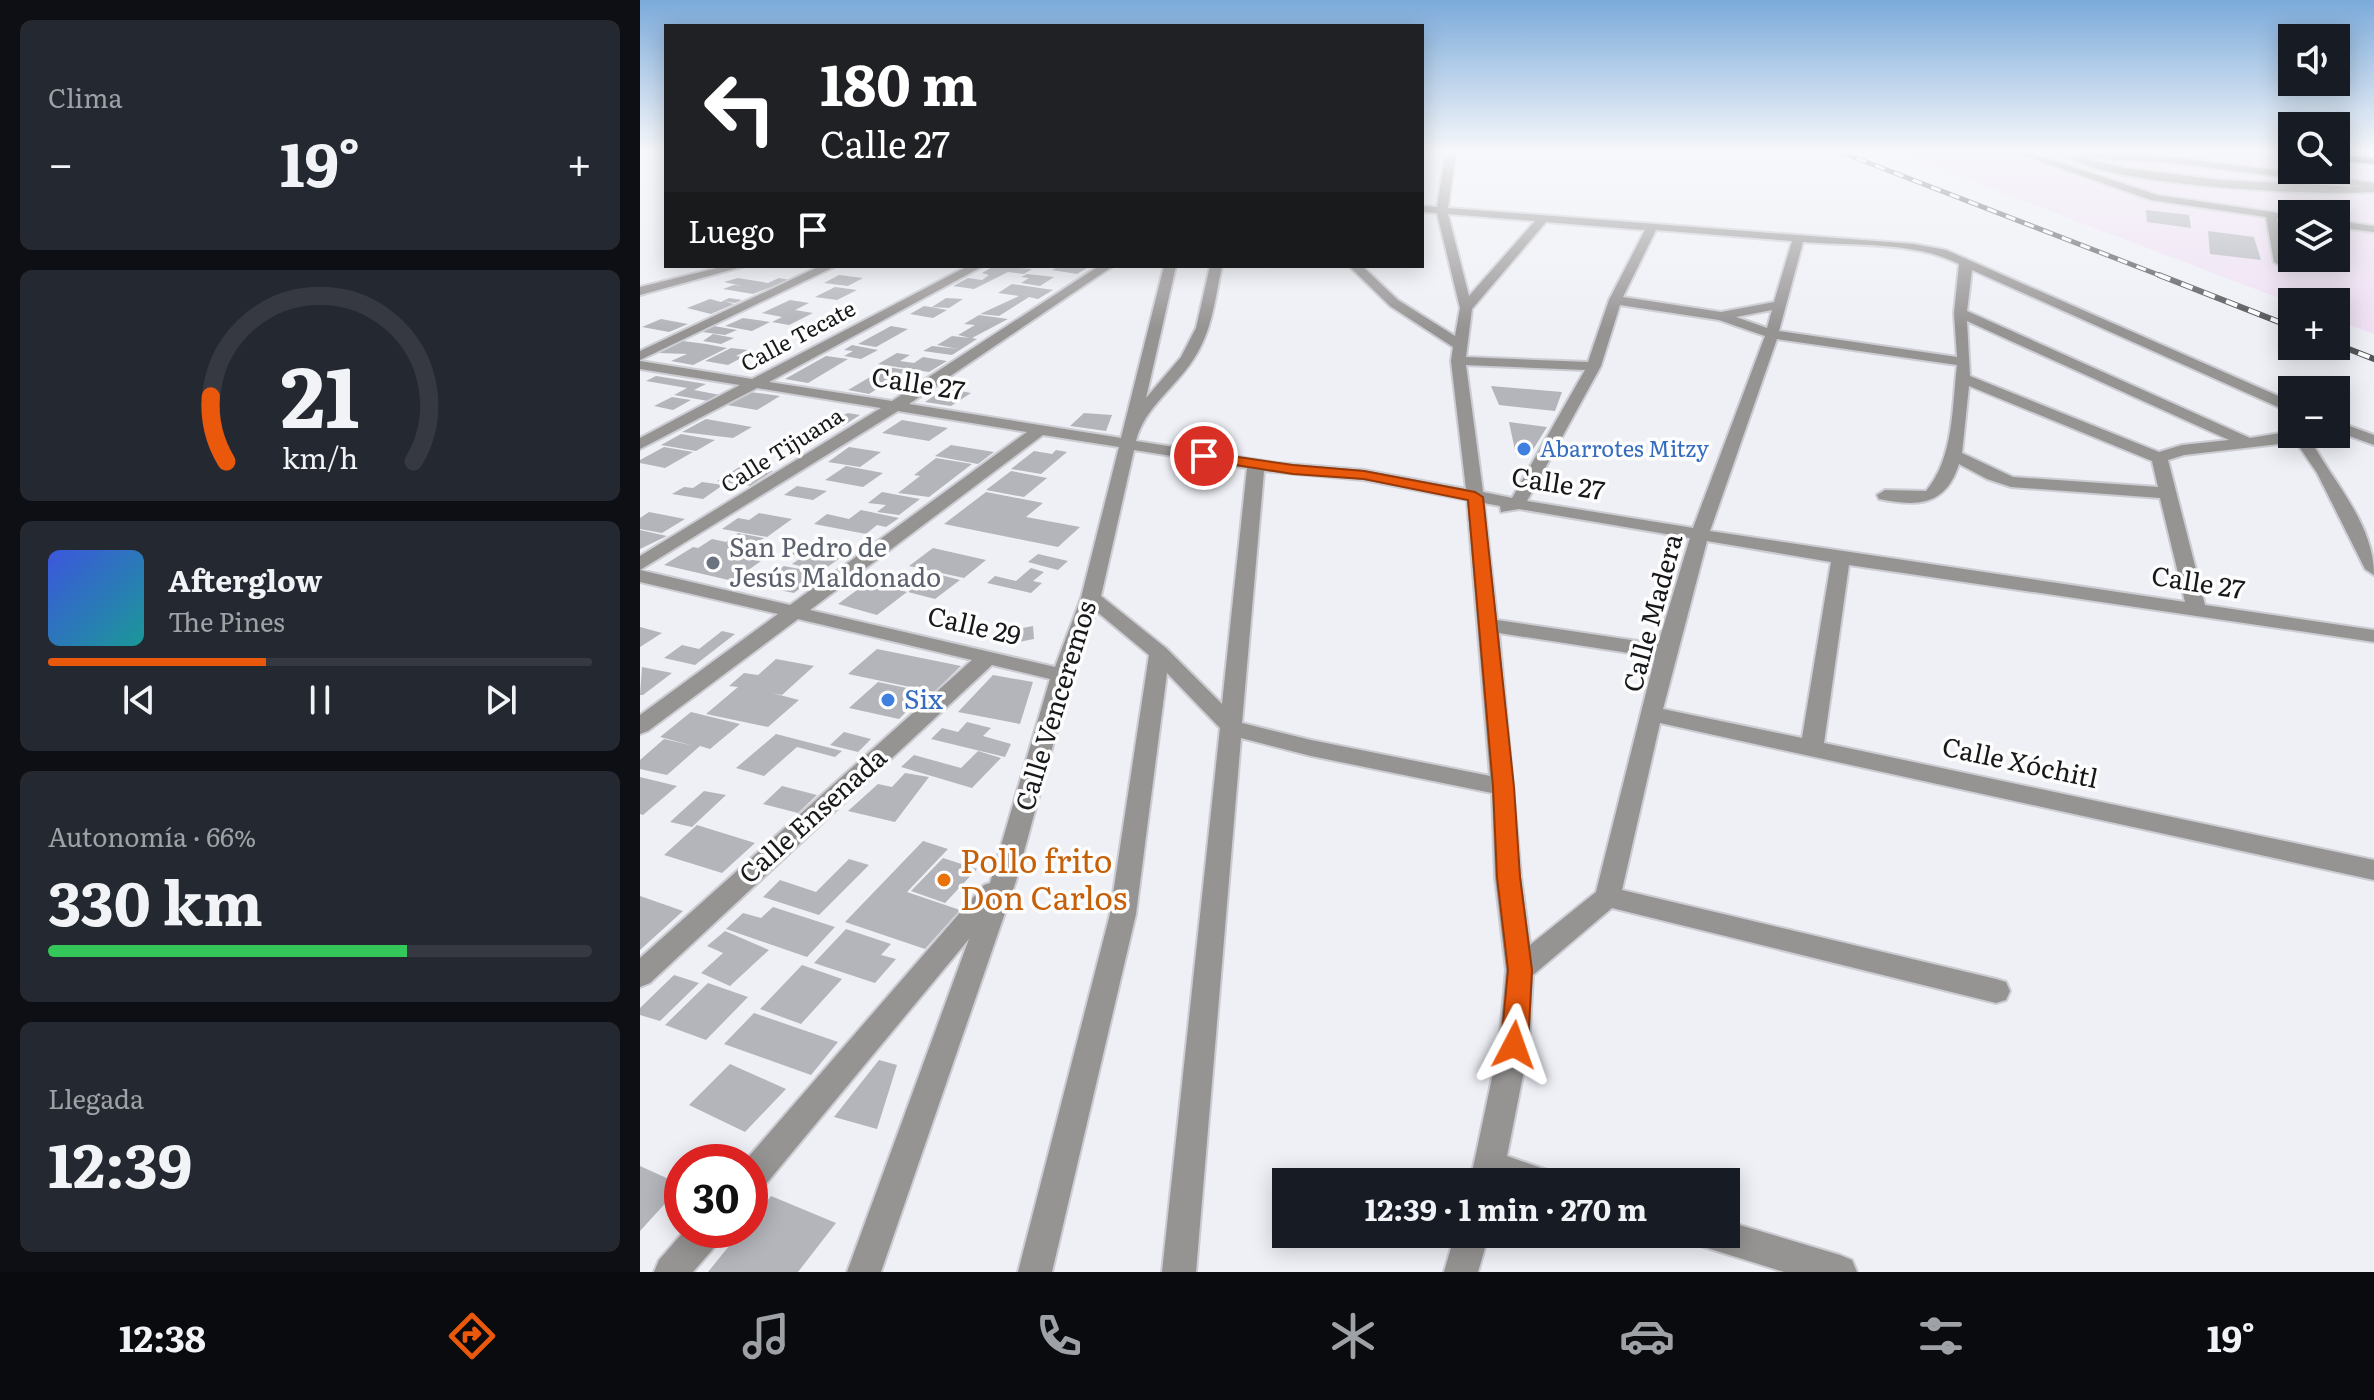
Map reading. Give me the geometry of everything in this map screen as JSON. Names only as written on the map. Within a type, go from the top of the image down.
[{"type":"street","points":[[1432,210],[1466,308],[1460,353],[1489,625],[1508,877],[1520,970],[1514,1045],[1489,1168]]},
{"type":"street","points":[[1436,210],[1914,247],[1946,253],[2278,404]]},
{"type":"street","points":[[2235,210],[2278,217]]},
{"type":"street","points":[[2271,216],[2278,252]]},
{"type":"street","points":[[1466,308],[1542,220]]},
{"type":"street","points":[[2350,226],[2374,229]]},
{"type":"street","points":[[1480,537],[1487,515],[1517,504],[1594,366],[1615,300],[1652,227]]},
{"type":"street","name":"Calle Madera","points":[[1608,897],[1654,714],[1666,652],[1700,534],[1772,334],[1798,238]]},
{"type":"street","points":[[1885,495],[1918,498],[1932,495],[1947,477],[1954,455],[1963,370],[1960,313],[1964,262]]},
{"type":"street","points":[[640,291],[731,268]]},
{"type":"street","points":[[640,356],[826,268]]},
{"type":"street","name":"Calle Tecate","points":[[640,444],[973,268]]},
{"type":"street","name":"Calle Tijuana","points":[[640,564],[894,407],[1104,268]]},
{"type":"street","name":"Calle Venceremos","points":[[864,1272],[1003,881],[1062,675],[1091,598],[1170,268]]},
{"type":"street","points":[[1128,435],[1192,350],[1203,328],[1216,268]]},
{"type":"street","points":[[1357,268],[1394,303],[1460,353],[1594,366]]},
{"type":"street","points":[[1615,300],[1721,316],[1772,334],[1963,370],[2159,458],[2182,450],[2278,436]]},
{"type":"street","points":[[1721,316],[1780,305]]},
{"type":"street","points":[[1960,313],[2246,442]]},
{"type":"street","name":"Calle 27","points":[[640,365],[1040,430],[1128,435],[1256,464],[1364,475],[1475,497],[1841,558],[2374,636]]},
{"type":"street","points":[[640,726],[1040,430]]},
{"type":"street","points":[[2350,431],[2374,440]]},
{"type":"street","points":[[2308,448],[2325,473],[2374,569]]},
{"type":"street","points":[[1954,455],[1984,472],[2011,482],[2167,493]]},
{"type":"street","points":[[2159,458],[2196,609]]},
{"type":"street","points":[[1179,1272],[1256,464]]},
{"type":"street","points":[[1812,746],[1841,558]]},
{"type":"street","name":"Calle 29","points":[[640,576],[1062,675]]},
{"type":"street","points":[[1091,598],[1159,653],[1233,728],[1311,748],[1503,787]]},
{"type":"street","points":[[1489,625],[1666,652]]},
{"type":"street","points":[[1035,1272],[1123,914],[1159,653]]},
{"type":"street","name":"Calle Ensenada","points":[[640,975],[987,658]]},
{"type":"street","name":"Calle Xóchitl","points":[[1654,714],[2374,870]]},
{"type":"street","points":[[768,1158],[1003,881]]},
{"type":"street","points":[[1520,970],[1608,897],[1996,991]]},
{"type":"street","points":[[1740,1242],[1840,1272]]},
{"type":"street","points":[[671,1272],[692,1248]]},
{"type":"street","points":[[1461,1272],[1468,1248]]},
{"type":"shaded area","points":[[2048,210],[2278,210],[2278,272],[2350,272],[2350,210],[2374,210],[2374,334],[2350,325],[2350,288],[2278,288],[2278,298]]},
{"type":"building","points":[[2146,210],[2189,215],[2191,228],[2147,222]]},
{"type":"building","points":[[2208,231],[2254,237],[2261,260],[2210,254]]},
{"type":"building","points":[[991,268],[1032,269],[1024,274],[1008,272],[974,289],[953,286],[968,278],[982,280],[989,275],[982,273]]},
{"type":"building","points":[[1056,268],[1087,268],[1077,274],[1052,270]]},
{"type":"building","points":[[1027,274],[1054,277],[1040,286],[1021,283],[1029,278],[1021,277]]},
{"type":"building","points":[[839,275],[863,278],[848,286],[824,283]]},
{"type":"building","points":[[738,278],[768,283],[779,278],[790,280],[753,294],[723,289],[742,286],[724,282]]},
{"type":"building","points":[[1012,284],[1053,290],[1038,299],[1029,297],[999,316],[980,314],[1019,296],[998,293]]},
{"type":"building","points":[[835,287],[857,290],[837,300],[815,297]]},
{"type":"building","points":[[729,298],[742,300],[735,303],[724,301],[734,304],[711,314],[687,308],[710,299],[721,302]]},
{"type":"building","points":[[946,298],[963,299],[949,308],[932,307]]},
{"type":"building","points":[[790,300],[809,303],[795,310],[813,313],[789,325],[772,322],[782,317],[762,313]]},
{"type":"building","points":[[924,306],[947,310],[933,318],[910,314]]},
{"type":"building","points":[[979,315],[1008,319],[972,338],[977,339],[952,355],[923,351],[932,346],[958,349],[937,345],[952,336],[970,338],[958,335],[975,325],[964,324]]},
{"type":"building","points":[[743,318],[770,322],[752,331],[725,326]]},
{"type":"building","points":[[661,319],[688,324],[669,332],[642,327]]},
{"type":"building","points":[[714,326],[737,330],[725,335],[702,332]]},
{"type":"building","points":[[891,326],[908,329],[876,347],[858,344]]},
{"type":"building","points":[[713,334],[734,338],[721,344],[703,341]]},
{"type":"building","points":[[683,341],[727,348],[693,365],[671,361],[687,354],[659,353]]},
{"type":"building","points":[[852,345],[878,350],[861,359],[844,356],[853,351],[844,350]]},
{"type":"building","points":[[731,348],[748,350],[736,356],[743,357],[728,365],[705,361]]},
{"type":"building","points":[[897,353],[910,355],[900,361],[914,363],[923,357],[947,361],[929,372],[878,364]]},
{"type":"building","points":[[826,356],[848,359],[808,383],[785,379]]},
{"type":"building","points":[[887,367],[907,370],[869,394],[848,390]]},
{"type":"building","points":[[656,376],[706,384],[694,390],[720,395],[708,401],[674,395],[687,388],[646,381]]},
{"type":"building","points":[[1491,386],[1562,392],[1555,411],[1499,405]]},
{"type":"building","points":[[945,388],[971,393],[951,406],[925,402]]},
{"type":"building","points":[[750,392],[780,396],[757,410],[727,405]]},
{"type":"building","points":[[672,397],[691,400],[673,410],[654,406]]},
{"type":"building","points":[[848,413],[860,415],[843,426],[825,423]]},
{"type":"building","points":[[1084,413],[1112,415],[1106,431],[1070,426]]},
{"type":"building","points":[[706,419],[752,427],[733,438],[682,432]]},
{"type":"building","points":[[902,420],[948,428],[929,441],[882,433]]},
{"type":"building","points":[[1509,422],[1547,427],[1529,456],[1516,455]]},
{"type":"building","points":[[681,434],[715,440],[696,451],[661,445]]},
{"type":"building","points":[[951,445],[994,452],[978,464],[935,456]]},
{"type":"building","points":[[664,447],[693,452],[665,468],[640,463],[640,460]]},
{"type":"building","points":[[849,447],[881,452],[860,467],[828,462]]},
{"type":"building","points":[[1056,450],[1067,452],[1041,474],[1011,469],[1034,451],[1052,454]]},
{"type":"building","points":[[936,458],[972,464],[929,497],[898,493],[920,476],[914,475]]},
{"type":"building","points":[[741,466],[773,471],[750,486],[717,481]]},
{"type":"building","points":[[846,466],[883,473],[863,487],[825,480]]},
{"type":"building","points":[[1011,471],[1047,478],[1024,497],[986,490]]},
{"type":"building","points":[[702,482],[723,485],[703,499],[672,494],[684,487],[693,488]]},
{"type":"building","points":[[797,486],[827,491],[813,500],[784,495]]},
{"type":"building","points":[[882,492],[920,499],[899,515],[877,512],[886,505],[868,503]]},
{"type":"building","points":[[986,492],[1043,503],[1026,517],[1080,527],[1058,547],[944,524]]},
{"type":"building","points":[[861,510],[899,518],[886,527],[877,525],[866,534],[814,524],[827,514],[849,519]]},
{"type":"building","points":[[649,512],[685,519],[662,533],[640,529],[640,518]]},
{"type":"building","points":[[759,513],[792,519],[767,537],[722,529],[738,518],[749,520]]},
{"type":"building","points":[[640,530],[667,536],[640,549]]},
{"type":"building","name":"San Pedro de Jesús Maldonado","points":[[738,533],[764,538],[751,547],[739,545],[727,554],[761,561],[733,581],[664,565],[693,547],[698,548],[712,539],[726,542]]},
{"type":"building","points":[[803,546],[844,555],[822,571],[792,564],[802,557],[791,554]]},
{"type":"building","points":[[933,548],[986,560],[964,578],[909,566]]},
{"type":"building","points":[[1038,554],[1068,561],[1058,570],[1028,562]]},
{"type":"building","points":[[784,566],[820,573],[794,593],[764,587],[778,577],[770,576]]},
{"type":"building","points":[[1031,568],[1044,572],[1033,581],[1042,583],[1031,593],[987,583],[995,576],[1016,581]]},
{"type":"building","points":[[933,573],[960,580],[935,599],[908,592]]},
{"type":"building","points":[[868,582],[907,592],[877,615],[838,604]]},
{"type":"building","points":[[1033,626],[1034,639],[1008,644],[1007,631]]},
{"type":"building","points":[[640,627],[662,633],[640,647]]},
{"type":"building","points":[[722,631],[735,634],[695,665],[664,658],[682,645],[699,649]]},
{"type":"building","points":[[877,649],[961,666],[934,692],[848,674]]},
{"type":"building","points":[[776,659],[814,666],[782,695],[772,693],[799,700],[768,727],[706,714],[738,687],[729,686],[744,673],[758,675]]},
{"type":"building","points":[[642,667],[672,673],[640,695]]},
{"type":"building","points":[[993,675],[1033,682],[1020,724],[958,712]]},
{"type":"building","name":"Six","points":[[878,682],[926,692],[899,719],[849,708]]},
{"type":"building","points":[[691,712],[740,724],[710,749],[700,746],[667,775],[640,769],[640,760],[664,739],[694,746],[660,737]]},
{"type":"building","points":[[967,722],[991,728],[983,736],[1011,744],[1005,757],[931,739],[942,728],[958,732]]},
{"type":"building","points":[[844,732],[871,739],[858,752],[830,745]]},
{"type":"building","points":[[776,734],[842,751],[835,757],[797,747],[764,776],[736,768]]},
{"type":"building","points":[[978,751],[1001,758],[972,788],[901,767],[914,755],[961,768]]},
{"type":"building","points":[[905,773],[929,777],[895,822],[848,811],[878,784],[892,787]]},
{"type":"building","points":[[640,777],[677,786],[643,815],[640,814]]},
{"type":"building","points":[[782,786],[817,795],[798,813],[763,804]]},
{"type":"building","points":[[704,791],[726,795],[692,827],[670,822]]},
{"type":"building","points":[[697,825],[755,843],[722,873],[664,855]]},
{"type":"building","points":[[923,841],[948,849],[907,892],[960,910],[925,949],[845,922]]},
{"type":"building","name":"Pollo frito Don Carlos","points":[[943,858],[977,869],[945,903],[911,891]]},
{"type":"building","points":[[849,859],[869,865],[819,915],[763,897],[780,880],[816,892]]},
{"type":"building","points":[[640,896],[683,911],[640,950]]},
{"type":"building","points":[[773,907],[835,927],[807,957],[726,929],[743,913],[761,918]]},
{"type":"building","points":[[846,929],[891,944],[881,955],[896,959],[875,983],[814,963]]},
{"type":"building","points":[[725,931],[769,950],[730,986],[701,973],[723,953],[707,946]]},
{"type":"building","points":[[802,965],[842,979],[801,1024],[760,1009]]},
{"type":"building","points":[[674,975],[699,983],[660,1021],[640,1015],[640,1008]]},
{"type":"building","points":[[708,983],[748,997],[706,1040],[665,1025]]},
{"type":"building","points":[[754,1013],[838,1042],[811,1075],[724,1044]]},
{"type":"building","points":[[879,1060],[897,1065],[877,1129],[834,1117]]},
{"type":"building","points":[[730,1064],[786,1089],[745,1132],[689,1105]]},
{"type":"building","points":[[640,1166],[664,1177],[664,1205],[640,1231]]},
{"type":"building","points":[[771,1196],[836,1223],[798,1272],[708,1272],[727,1248],[768,1248],[768,1200]]},
{"type":"railway","points":[[1992,210],[2164,277]]},
{"type":"railway","points":[[2159,275],[2278,322]]},
{"type":"railway","points":[[2350,350],[2374,359]]},
{"type":"place","name":"Abarrotes Mitzy","points":[[1524,449]]},
{"type":"place","name":"San Pedro de Jesús Maldonado","points":[[713,563]]},
{"type":"place","name":"Six","points":[[888,700]]},
{"type":"place","name":"Pollo frito Don Carlos","points":[[944,880]]},
{"type":"route","points":[[1204,456],[1293,470],[1364,475],[1475,497],[1489,625],[1508,877],[1520,970],[1514,1045]]}]
